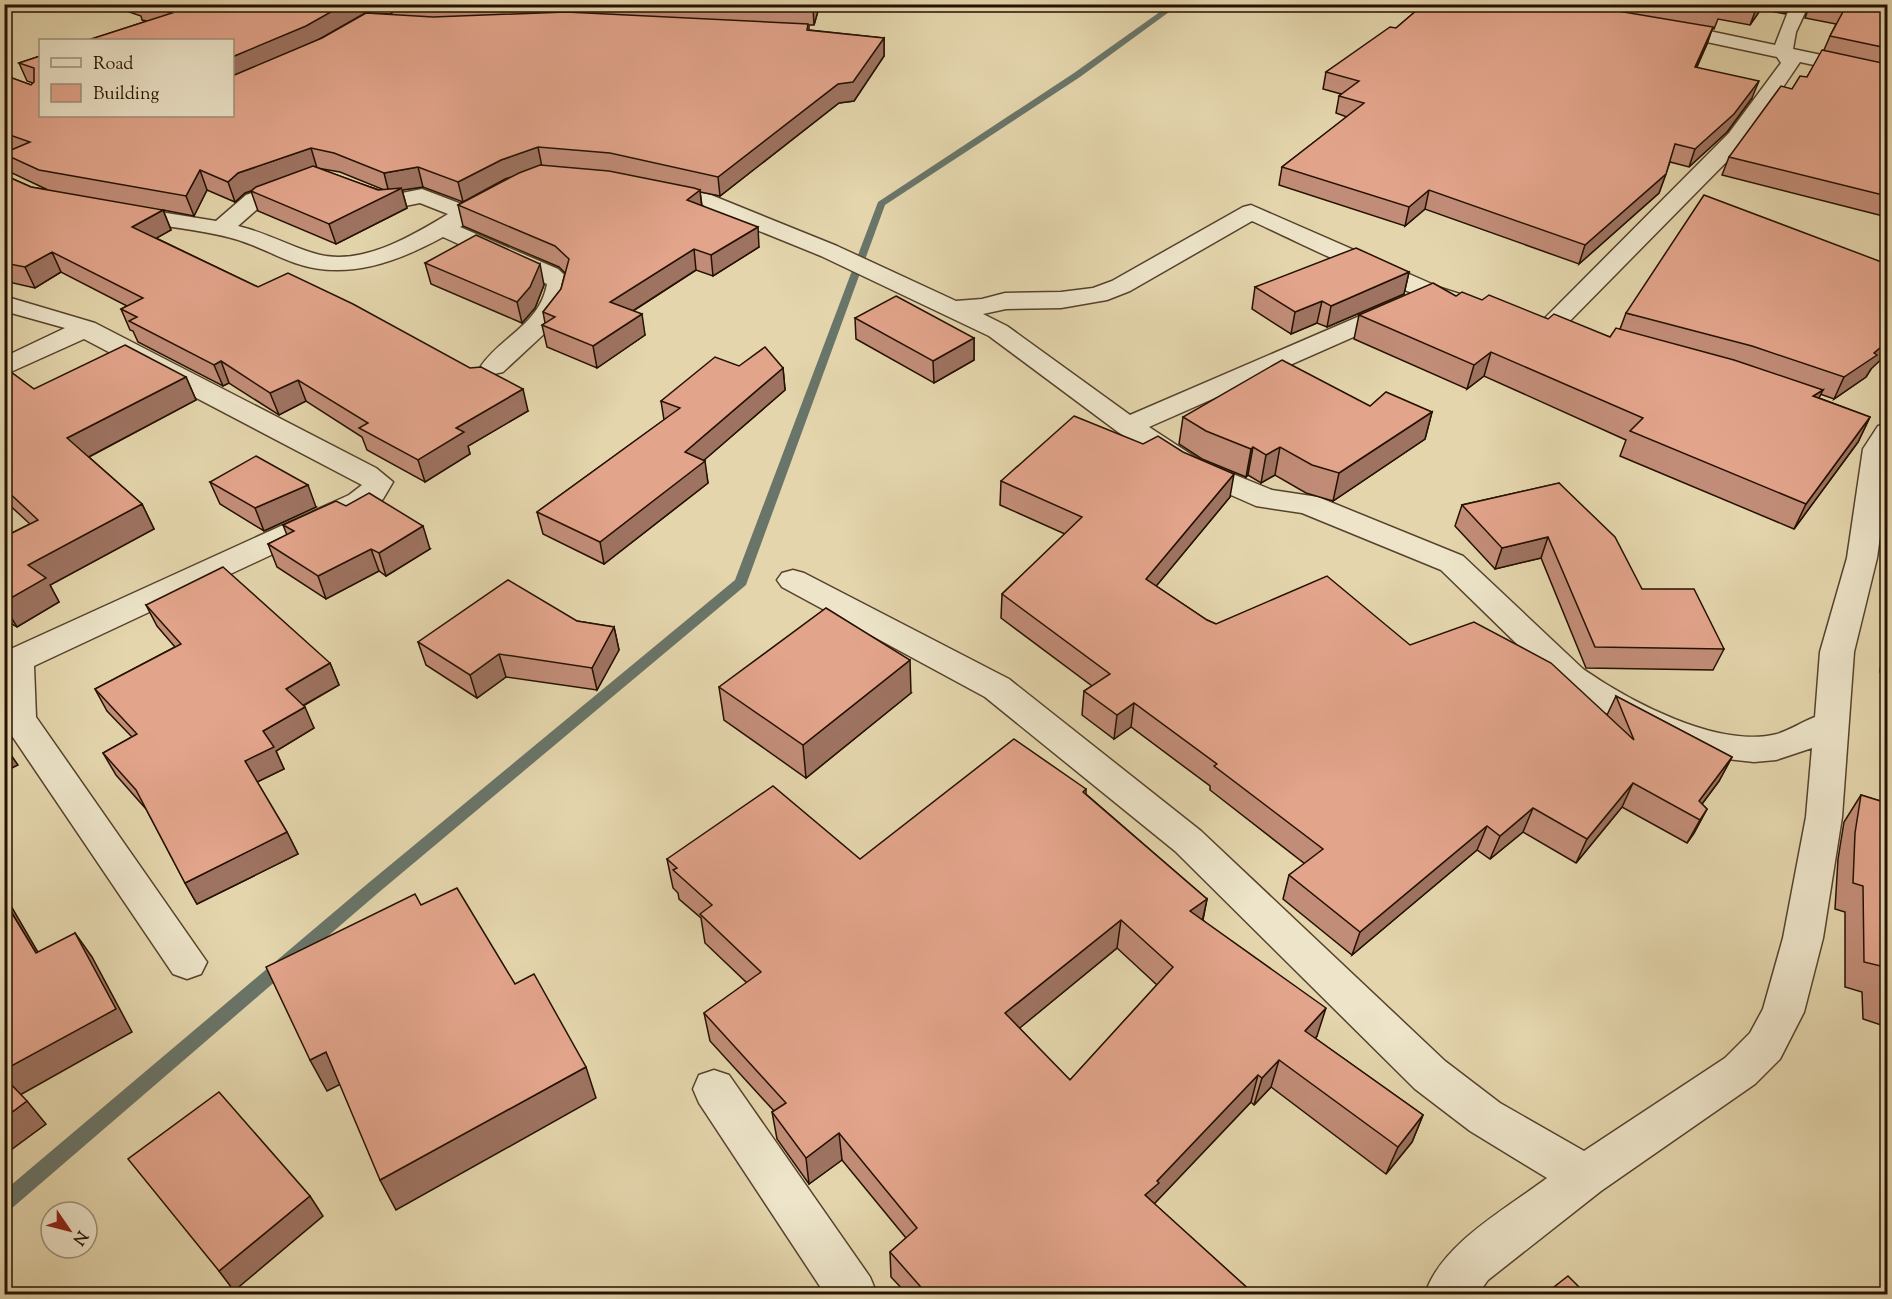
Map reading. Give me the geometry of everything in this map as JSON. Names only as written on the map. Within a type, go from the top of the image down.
[{"type":"street","points":[[327,46],[395,4]]},
{"type":"street","points":[[1549,328],[1748,126],[1791,63],[1783,51],[1787,32],[1800,4]]},
{"type":"street","points":[[368,22],[395,24]]},
{"type":"street","points":[[1650,26],[1783,51],[1887,75]]},
{"type":"street","points":[[219,230],[254,200],[317,177]]},
{"type":"street","points":[[96,208],[248,236],[314,263],[344,264],[390,253],[524,181]]},
{"type":"street","points":[[342,183],[385,201],[394,202],[422,196],[465,213]]},
{"type":"street","points":[[633,185],[703,200],[829,251],[998,331],[1128,426],[1191,467],[1266,499],[1308,504],[1452,563],[1589,692],[1646,719],[1700,739],[1755,749],[1776,747],[1831,724]]},
{"type":"street","points":[[954,309],[982,307],[1005,301],[1061,300],[1098,295],[1121,286],[1251,212],[1432,293],[1484,309]]},
{"type":"street","points":[[441,227],[549,274],[560,282],[555,302],[545,317],[494,366]]},
{"type":"street","points":[[1128,426],[1432,293]]},
{"type":"street","points":[[4,303],[49,314],[86,328],[378,482],[373,493],[359,502],[11,663],[19,719],[187,962]]},
{"type":"street","points":[[4,367],[86,328]]},
{"type":"street","points":[[1449,1294],[1471,1264],[1585,1176],[1740,1071],[1765,1046],[1783,1012],[1803,938],[1824,818],[1837,652],[1862,558],[1880,427]]},
{"type":"street","points":[[793,580],[998,688],[1188,841],[1430,1075],[1485,1117],[1585,1176]]},
{"type":"street","points":[[714,1089],[853,1294]]},
{"type":"building","points":[[144,4],[345,4],[306,26],[234,56],[234,39],[91,39],[172,13]]},
{"type":"building","points":[[754,4],[814,4],[813,7]]},
{"type":"building","points":[[1424,4],[1576,4],[1713,27],[1695,67],[1759,81],[1734,114],[1695,149],[1675,144],[1666,174],[1585,245],[1429,190],[1409,207],[1282,167],[1364,103],[1339,96],[1359,81],[1326,72],[1390,27],[1396,28]]},
{"type":"building","points":[[1677,4],[1723,4],[1720,12]]},
{"type":"building","points":[[1735,4],[1759,4],[1756,9]]},
{"type":"building","points":[[1825,4],[1887,4],[1887,48],[1830,36],[1845,8]]},
{"type":"building","points":[[566,12],[808,24],[807,30],[884,38],[853,82],[838,84],[718,177],[610,153],[538,147],[501,160],[458,182],[418,167],[384,173],[334,153],[311,148],[238,173],[228,182],[200,170],[186,196],[39,170],[4,154],[30,142],[4,133],[4,75],[31,85],[34,82],[34,68],[19,63],[39,56],[39,117],[234,117],[234,75],[322,38],[366,13],[433,17]]},
{"type":"building","points":[[1822,50],[1887,64],[1887,196],[1729,157],[1781,86],[1792,89],[1800,76],[1807,77]]},
{"type":"building","points":[[540,165],[609,171],[694,188],[700,190],[687,200],[758,227],[711,255],[694,249],[610,302],[642,314],[593,346],[542,325],[555,317],[543,312],[561,289],[569,259],[555,246],[458,205],[519,173]]},
{"type":"building","points":[[313,166],[378,190],[402,188],[329,224],[251,191],[256,187]]},
{"type":"building","points":[[4,175],[31,187],[163,210],[132,227],[258,287],[288,273],[353,304],[470,368],[481,367],[523,389],[456,428],[464,432],[418,460],[359,428],[368,423],[298,380],[270,393],[221,361],[214,365],[129,321],[137,317],[121,309],[143,298],[52,252],[25,267],[4,263]]},
{"type":"building","points":[[1704,195],[1887,264],[1887,342],[1874,353],[1877,355],[1844,377],[1752,346],[1626,313]]},
{"type":"building","points":[[476,235],[540,264],[530,287],[517,302],[425,263]]},
{"type":"building","points":[[1356,248],[1409,272],[1331,306],[1322,301],[1295,312],[1255,287]]},
{"type":"building","points":[[1433,283],[1456,296],[1462,292],[1482,300],[1489,295],[1548,319],[1554,314],[1610,337],[1616,328],[1734,360],[1823,390],[1813,396],[1870,417],[1806,504],[1630,431],[1643,418],[1491,352],[1474,365],[1359,315]]},
{"type":"building","points":[[896,296],[974,338],[933,361],[855,318]]},
{"type":"building","points":[[125,345],[186,377],[67,438],[142,504],[28,565],[46,578],[4,602],[4,537],[38,520],[4,488],[4,367],[34,389]]},
{"type":"building","points":[[765,347],[783,368],[685,452],[705,461],[600,542],[537,512],[680,408],[661,401],[715,357],[739,366]]},
{"type":"building","points":[[1282,360],[1370,406],[1386,392],[1432,412],[1339,473],[1312,465],[1280,447],[1266,455],[1253,447],[1251,449],[1206,431],[1183,417]]},
{"type":"building","points":[[1074,416],[1143,444],[1158,436],[1183,452],[1234,474],[1146,579],[1207,620],[1216,624],[1327,576],[1410,645],[1474,622],[1551,663],[1634,740],[1616,696],[1732,757],[1699,801],[1707,809],[1700,820],[1633,783],[1587,839],[1533,808],[1500,836],[1487,826],[1360,932],[1289,875],[1323,849],[1214,766],[1217,764],[1134,703],[1117,715],[1084,691],[1110,674],[1002,594],[1082,517],[1001,481]]},
{"type":"building","points":[[256,456],[308,485],[255,508],[210,482]]},
{"type":"building","points":[[1559,483],[1615,537],[1642,589],[1694,589],[1724,649],[1595,647],[1548,537],[1502,548],[1462,505]]},
{"type":"building","points":[[369,493],[423,526],[379,553],[371,549],[318,576],[268,544],[294,531],[283,525],[336,501],[346,506]]},
{"type":"building","points":[[223,567],[330,663],[286,689],[305,707],[263,731],[274,747],[245,761],[287,832],[185,883],[136,790],[103,753],[137,734],[95,689],[181,644],[146,605]]},
{"type":"building","points":[[508,580],[577,621],[614,627],[592,668],[499,654],[470,675],[418,642]]},
{"type":"building","points":[[826,608],[910,660],[803,745],[719,687]]},
{"type":"building","points":[[1014,739],[1086,789],[1083,792],[1207,899],[1190,911],[1326,1008],[1305,1031],[1423,1115],[1398,1147],[1279,1060],[1262,1078],[1258,1075],[1157,1181],[1159,1183],[1145,1195],[1254,1294],[927,1294],[890,1252],[917,1228],[839,1133],[806,1158],[772,1112],[786,1103],[704,1013],[761,972],[700,914],[712,905],[673,870],[677,868],[667,859],[773,786],[860,859]],"holes":[[[1121,920],[1173,967],[1070,1080],[1005,1013]]]},
{"type":"building","points":[[1861,795],[1887,803],[1887,996],[1882,994],[1881,966],[1864,962],[1863,886],[1853,883],[1855,833]]},
{"type":"building","points":[[457,888],[515,984],[534,974],[586,1067],[380,1180],[326,1052],[310,1060],[266,967],[415,894],[421,905]]},
{"type":"building","points":[[4,900],[36,953],[75,933],[116,1009],[4,1070]]},
{"type":"building","points":[[4,1077],[27,1101],[4,1118]]},
{"type":"building","points":[[219,1092],[310,1196],[219,1271],[128,1159]]},
{"type":"building","points":[[1568,1276],[1586,1294],[1545,1294]]},
{"type":"waterway","points":[[4,1203],[372,889],[741,582],[881,204],[1077,75],[1177,4]]}]
